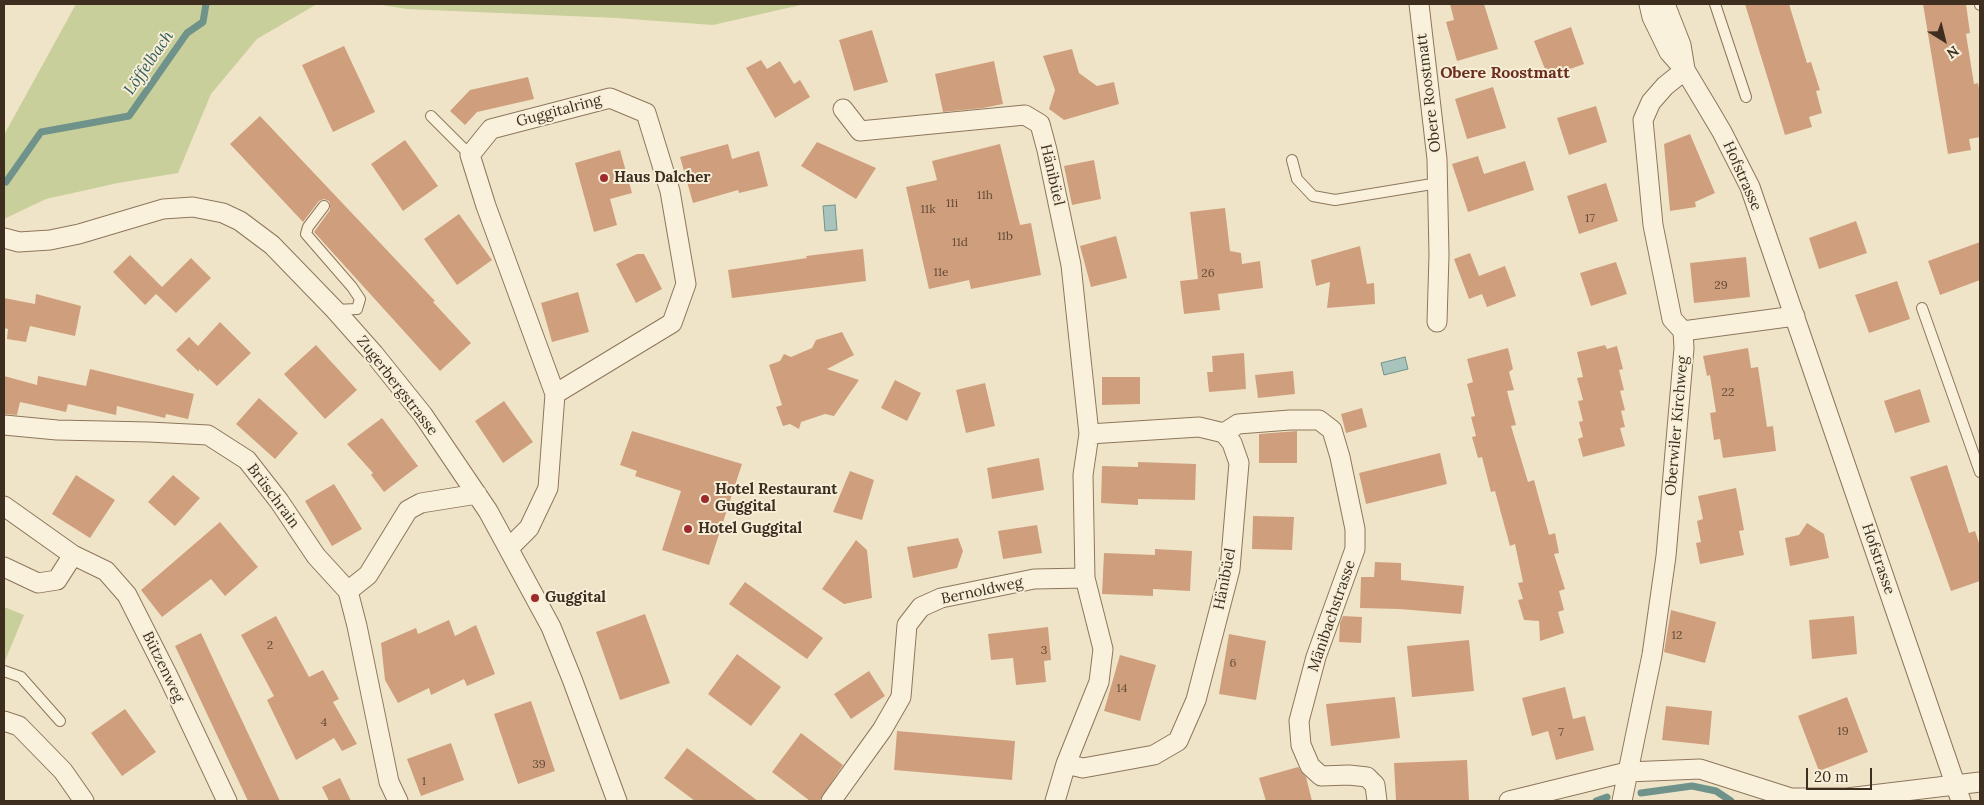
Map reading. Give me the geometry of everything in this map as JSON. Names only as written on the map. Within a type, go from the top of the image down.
[{"type":"street","name":"Obere Roostmatt","points":[[1419,4],[1437,159],[1439,255],[1437,322]]},
{"type":"street","name":"Hofstrasse","points":[[1649,4],[1652,17],[1669,52],[1685,70],[1722,132],[1750,187],[1958,793]]},
{"type":"street","name":"Hofstrasse","points":[[1665,4],[1680,45],[1685,70]]},
{"type":"street","points":[[1685,70],[1665,86],[1651,102],[1643,120],[1653,225],[1672,319],[1683,331],[1795,316]]},
{"type":"street","name":"Guggitalring","points":[[470,155],[491,129],[610,98],[646,113],[670,192],[686,284],[672,323],[555,394]]},
{"type":"street","name":"Hänibüel","points":[[843,109],[860,130],[1025,115],[1040,124],[1071,264],[1089,434],[1083,475],[1084,578],[1103,649],[1099,682],[1066,764],[1055,801]]},
{"type":"street","points":[[470,155],[486,206],[555,394],[548,488],[529,528],[509,548]]},
{"type":"street","name":"Zugerbergstrasse","points":[[4,238],[19,242],[50,240],[164,210],[193,207],[223,213],[240,221],[272,245],[335,310],[374,354],[423,415],[477,494],[509,548],[554,636],[617,801]]},
{"type":"street","name":"Oberwiler Kirchweg","points":[[1622,801],[1652,655],[1666,556],[1684,348],[1683,331]]},
{"type":"street","name":"Mänibachstrasse","points":[[1224,433],[1238,424],[1290,420],[1318,420],[1332,430],[1340,457],[1355,529],[1356,549],[1316,657],[1299,721],[1301,745],[1310,766],[1321,776],[1349,775],[1366,777],[1376,785],[1376,801]]},
{"type":"street","name":"Brüschrain","points":[[4,425],[57,430],[208,435],[247,460],[316,556],[348,591]]},
{"type":"street","points":[[1089,434],[1199,427],[1224,433]]},
{"type":"street","name":"Hänibüel","points":[[1066,764],[1083,768],[1154,755],[1178,740],[1196,700],[1230,569],[1239,463],[1232,444],[1224,433]]},
{"type":"street","points":[[398,801],[388,782],[357,626],[348,591],[368,575],[408,510],[421,503],[477,494]]},
{"type":"street","points":[[4,506],[72,555],[56,580],[38,583],[4,567]]},
{"type":"street","name":"Bützenweg","points":[[72,555],[106,571],[127,595],[168,676],[227,801]]},
{"type":"street","name":"Bernoldweg","points":[[831,801],[882,730],[901,697],[907,625],[921,607],[941,598],[1034,579],[1084,578]]},
{"type":"street","points":[[4,721],[19,726],[63,771],[84,801]]},
{"type":"street","points":[[1509,801],[1627,772],[1700,768],[1791,798],[1847,798],[1958,793],[1980,782]]},
{"type":"lane","points":[[1716,4],[1746,96]]},
{"type":"lane","points":[[431,116],[470,155]]},
{"type":"lane","points":[[1292,160],[1297,180],[1314,196],[1334,200],[1438,183]]},
{"type":"lane","points":[[324,206],[308,227],[306,234],[352,287],[360,299],[358,309],[335,310]]},
{"type":"lane","points":[[1922,308],[1980,472]]},
{"type":"lane","points":[[4,671],[21,677],[60,721]]},
{"type":"green space","points":[[76,4],[317,4],[257,39],[211,94],[178,173],[118,183],[46,199],[4,219],[4,135]]},
{"type":"green space","points":[[375,4],[805,4],[713,25],[616,18],[407,9]]},
{"type":"green space","points":[[4,607],[24,615],[5,661],[4,661]]},
{"type":"water","points":[[835,205],[837,230],[825,231],[823,206]]},
{"type":"water","points":[[1405,357],[1408,369],[1384,375],[1381,363]]},
{"type":"building","points":[[1450,4],[1484,4],[1498,49],[1457,61],[1446,22],[1454,20]]},
{"type":"building","points":[[1745,4],[1789,4],[1807,63],[1811,62],[1820,90],[1816,91],[1822,113],[1809,117],[1812,127],[1785,135]]},
{"type":"building","points":[[1923,4],[1966,4],[1970,33],[1966,34],[1974,84],[1978,83],[1980,94],[1980,137],[1969,139],[1971,150],[1948,154]]},
{"type":"building","points":[[1571,27],[1584,64],[1548,77],[1534,41]]},
{"type":"building","points":[[872,30],[888,82],[854,91],[839,40]]},
{"type":"building","points":[[344,46],[375,112],[333,132],[302,65]]},
{"type":"building","points":[[1072,49],[1079,73],[1097,86],[1114,82],[1119,104],[1064,120],[1049,109],[1055,90],[1043,56]]},
{"type":"building","points":[[761,60],[767,69],[780,61],[794,84],[800,80],[810,97],[775,118],[746,68]]},
{"type":"building","points":[[994,61],[1003,104],[943,112],[935,74]]},
{"type":"building","points":[[528,77],[534,99],[477,112],[465,125],[450,111],[470,90]]},
{"type":"building","points":[[1493,87],[1506,128],[1467,139],[1455,99]]},
{"type":"building","points":[[1596,106],[1607,142],[1569,155],[1557,118]]},
{"type":"building","points":[[260,116],[435,301],[433,302],[471,343],[440,371],[314,232],[330,210],[329,201],[324,199],[319,201],[303,222],[230,144]]},
{"type":"building","points":[[1690,134],[1715,193],[1695,202],[1696,207],[1670,211],[1664,144]]},
{"type":"building","points":[[405,140],[438,186],[403,211],[371,164]]},
{"type":"building","points":[[817,142],[876,168],[856,199],[801,166]]},
{"type":"building","points":[[728,144],[732,159],[759,151],[768,186],[739,193],[738,190],[693,203],[680,157]]},
{"type":"building","points":[[1000,144],[1020,225],[1031,223],[1041,275],[971,289],[969,280],[929,289],[906,187],[937,180],[932,161]]},
{"type":"building","name":"Haus Dalcher","points":[[620,150],[632,193],[610,199],[617,225],[594,232],[575,163]]},
{"type":"building","points":[[1478,156],[1484,174],[1525,161],[1534,190],[1468,212],[1452,164]]},
{"type":"building","points":[[1094,160],[1101,199],[1072,205],[1064,166]]},
{"type":"building","points":[[1606,183],[1618,221],[1579,234],[1567,196]]},
{"type":"building","points":[[1225,208],[1230,251],[1241,253],[1242,264],[1260,261],[1263,288],[1218,294],[1220,310],[1184,314],[1180,281],[1198,279],[1190,212]]},
{"type":"building","points":[[459,214],[492,260],[457,285],[424,239]]},
{"type":"building","points":[[1856,221],[1867,253],[1819,269],[1809,238]]},
{"type":"building","points":[[1116,236],[1127,278],[1091,287],[1080,246]]},
{"type":"building","points":[[1980,242],[1980,280],[1940,295],[1928,261]]},
{"type":"building","points":[[1360,246],[1367,284],[1374,283],[1375,304],[1327,308],[1330,282],[1316,286],[1311,260]]},
{"type":"building","points":[[863,249],[866,281],[732,298],[728,270],[807,258],[806,256]]},
{"type":"building","points":[[1470,253],[1479,276],[1505,266],[1516,296],[1487,307],[1482,294],[1469,299],[1454,259]]},
{"type":"building","points":[[637,254],[644,254],[662,289],[636,303],[616,264]]},
{"type":"building","points":[[130,255],[162,287],[191,258],[211,278],[176,313],[156,294],[145,305],[113,272]]},
{"type":"building","points":[[1746,257],[1750,297],[1694,303],[1690,263]]},
{"type":"building","points":[[1616,262],[1627,294],[1591,306],[1580,273]]},
{"type":"building","points":[[1897,281],[1910,319],[1869,333],[1855,295]]},
{"type":"building","points":[[578,292],[589,332],[552,342],[541,303]]},
{"type":"building","points":[[36,294],[81,306],[75,336],[30,326],[26,342],[7,339],[8,329],[4,328],[4,298],[35,304]]},
{"type":"building","points":[[220,322],[251,353],[217,386],[176,350],[189,337],[198,346]]},
{"type":"building","points":[[842,332],[854,355],[827,369],[859,380],[834,416],[825,414],[801,422],[799,429],[790,424],[783,426],[776,407],[782,405],[769,365],[780,361],[784,354],[791,357],[812,348],[816,340]]},
{"type":"building","points":[[316,345],[357,390],[325,419],[284,374]]},
{"type":"building","points":[[1605,345],[1607,349],[1617,346],[1623,369],[1619,370],[1624,390],[1620,391],[1625,410],[1621,411],[1625,427],[1620,428],[1625,446],[1583,457],[1578,439],[1583,437],[1579,422],[1583,421],[1578,401],[1583,400],[1577,378],[1583,377],[1577,352]]},
{"type":"building","points":[[1508,348],[1513,369],[1509,372],[1514,390],[1507,391],[1516,425],[1511,426],[1528,482],[1534,480],[1549,535],[1555,533],[1559,553],[1554,554],[1565,589],[1559,591],[1564,610],[1558,612],[1564,633],[1540,641],[1539,621],[1524,620],[1518,600],[1523,599],[1518,583],[1523,582],[1515,544],[1510,546],[1495,491],[1491,492],[1482,457],[1478,458],[1472,437],[1476,436],[1471,417],[1475,416],[1467,384],[1473,382],[1467,359]]},
{"type":"building","points":[[1748,348],[1751,368],[1758,367],[1767,427],[1773,426],[1776,451],[1723,458],[1720,439],[1714,440],[1710,413],[1716,412],[1710,375],[1707,376],[1703,356]]},
{"type":"building","points":[[1244,353],[1246,389],[1209,392],[1207,372],[1213,372],[1212,356]]},
{"type":"building","points":[[90,369],[194,394],[188,419],[166,414],[165,418],[117,406],[116,415],[68,404],[66,412],[20,402],[17,415],[4,414],[4,376],[37,385],[38,376],[86,386]]},
{"type":"building","points":[[1293,371],[1295,394],[1258,398],[1255,375]]},
{"type":"building","points":[[1102,377],[1140,377],[1140,404],[1102,405]]},
{"type":"building","points":[[895,380],[921,393],[907,421],[881,408]]},
{"type":"building","points":[[985,383],[995,426],[966,433],[956,390]]},
{"type":"building","points":[[1920,389],[1930,422],[1895,433],[1884,401]]},
{"type":"building","points":[[259,398],[298,433],[275,459],[236,424]]},
{"type":"building","points":[[504,401],[533,442],[503,463],[475,421]]},
{"type":"building","points":[[1362,408],[1367,427],[1346,433],[1341,414]]},
{"type":"building","points":[[382,418],[418,466],[384,492],[371,475],[373,473],[347,444]]},
{"type":"building","name":"Hotel Restaurant Guggital","points":[[632,431],[742,464],[709,565],[662,550],[681,491],[635,476],[637,471],[620,465]]},
{"type":"building","points":[[1297,431],[1297,463],[1259,463],[1259,434]]},
{"type":"building","points":[[1440,453],[1447,484],[1366,504],[1359,473]]},
{"type":"building","points":[[1039,458],[1044,490],[992,499],[987,468]]},
{"type":"building","points":[[1138,462],[1196,464],[1195,500],[1138,499],[1138,505],[1101,503],[1102,466],[1138,467]]},
{"type":"building","points":[[1947,465],[1969,533],[1975,531],[1980,546],[1980,581],[1951,591],[1910,477]]},
{"type":"building","points":[[850,471],[874,480],[862,520],[833,512]]},
{"type":"building","points":[[76,475],[115,500],[90,538],[52,514]]},
{"type":"building","points":[[173,475],[200,498],[175,526],[148,502]]},
{"type":"building","points":[[334,484],[362,529],[332,546],[305,501]]},
{"type":"building","points":[[1736,488],[1744,530],[1739,531],[1744,555],[1700,564],[1696,543],[1701,542],[1697,521],[1703,519],[1698,496]]},
{"type":"building","points":[[1253,516],[1294,517],[1292,550],[1252,549]]},
{"type":"building","points":[[220,522],[258,567],[225,596],[211,579],[162,617],[141,590]]},
{"type":"building","points":[[1807,523],[1824,534],[1829,558],[1790,566],[1785,538],[1799,535]]},
{"type":"building","points":[[1037,525],[1042,553],[1003,559],[998,531]]},
{"type":"building","points":[[958,538],[963,551],[957,568],[913,578],[907,547]]},
{"type":"building","points":[[856,540],[867,550],[872,598],[844,604],[822,589]]},
{"type":"building","points":[[1155,549],[1192,551],[1190,591],[1153,589],[1153,596],[1102,594],[1104,553],[1155,555]]},
{"type":"building","points":[[1375,562],[1401,563],[1401,580],[1464,586],[1461,614],[1360,608],[1361,577],[1374,577]]},
{"type":"building","points":[[745,582],[823,638],[807,659],[729,604]]},
{"type":"building","points":[[1671,610],[1716,622],[1705,663],[1664,652]]},
{"type":"building","points":[[645,614],[670,683],[620,700],[596,632]]},
{"type":"building","points":[[276,616],[309,677],[323,670],[339,699],[333,702],[357,744],[342,751],[334,738],[296,760],[267,700],[274,696],[241,635]]},
{"type":"building","points":[[1343,616],[1362,617],[1361,643],[1339,642],[1340,623]]},
{"type":"building","points":[[1854,616],[1857,654],[1812,659],[1809,620]]},
{"type":"building","points":[[449,620],[455,636],[476,625],[495,674],[467,686],[464,679],[431,695],[429,688],[398,703],[385,680],[381,643],[416,628],[418,634]]},
{"type":"building","points":[[1048,627],[1051,660],[1044,661],[1046,682],[1016,685],[1013,658],[991,660],[988,634]]},
{"type":"building","points":[[201,633],[280,801],[248,801],[175,646]]},
{"type":"building","points":[[1229,634],[1266,641],[1256,700],[1219,694]]},
{"type":"building","points":[[1469,640],[1474,691],[1412,697],[1407,646]]},
{"type":"building","points":[[737,654],[781,687],[751,726],[708,694]]},
{"type":"building","points":[[1120,655],[1156,665],[1140,721],[1104,711]]},
{"type":"building","points":[[869,671],[885,696],[851,719],[834,694]]},
{"type":"building","points":[[1565,687],[1573,719],[1585,716],[1594,750],[1556,760],[1548,731],[1532,736],[1522,698]]},
{"type":"building","points":[[1395,697],[1400,738],[1331,746],[1326,704]]},
{"type":"building","points":[[1847,697],[1868,752],[1819,771],[1798,716]]},
{"type":"building","points":[[531,701],[555,771],[518,784],[494,714]]},
{"type":"building","points":[[1666,706],[1712,711],[1709,745],[1662,740]]},
{"type":"building","points":[[125,709],[156,752],[122,776],[91,733]]},
{"type":"building","points":[[897,731],[1015,741],[1012,780],[894,770]]},
{"type":"building","points":[[801,733],[843,765],[819,801],[810,801],[772,772]]},
{"type":"building","points":[[451,743],[464,780],[421,796],[407,759]]},
{"type":"building","points":[[687,748],[758,801],[695,801],[664,778]]},
{"type":"building","points":[[1467,760],[1469,800],[1396,801],[1394,763]]},
{"type":"building","points":[[1298,767],[1306,777],[1312,801],[1266,801],[1259,778]]},
{"type":"building","points":[[340,778],[351,801],[329,801],[322,787]]},
{"type":"waterway","name":"Löffelbach","points":[[6,182],[41,132],[129,116],[187,33],[203,22],[206,4]]},
{"type":"waterway","points":[[1641,793],[1692,786],[1716,791],[1731,801]]},
{"type":"waterway","points":[[1596,801],[1607,797]]},
{"type":"place","name":"Haus Dalcher","points":[[604,178]]},
{"type":"place","name":"Hotel Restaurant Guggital","points":[[705,499]]},
{"type":"place","name":"Hotel Guggital","points":[[688,529]]},
{"type":"place","name":"Guggital","points":[[535,598]]},
{"type":"district","name":"Obere Roostmatt","points":[[1505,73]]}]
